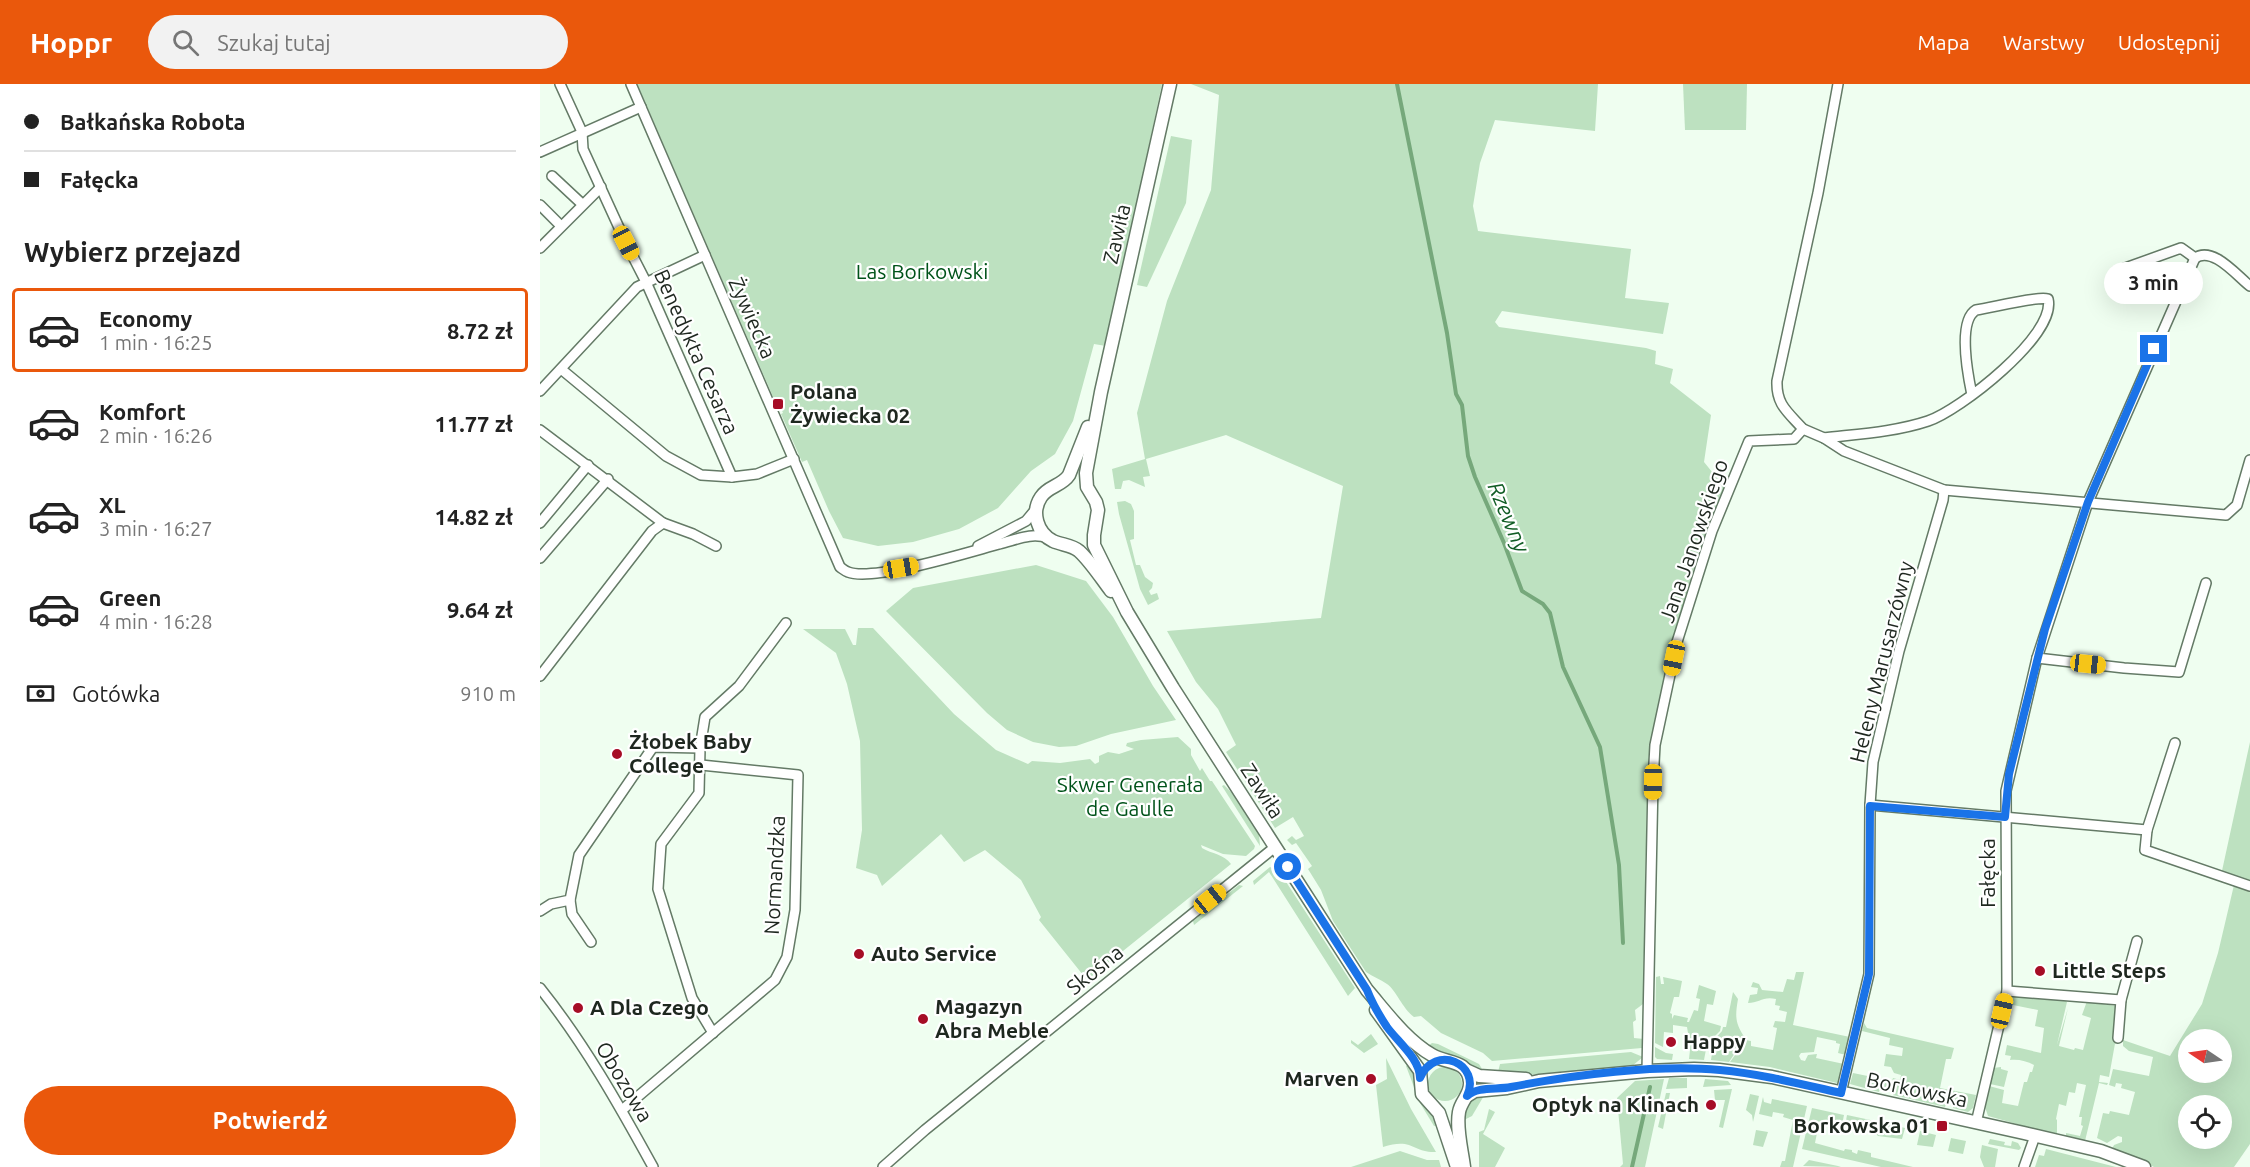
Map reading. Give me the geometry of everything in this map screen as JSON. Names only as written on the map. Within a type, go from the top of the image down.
[{"type":"street","points":[[560,84],[582,132],[583,149],[621,232]]},
{"type":"street","name":"Żywiecka","points":[[631,84],[840,567],[848,572],[859,574],[875,573],[920,565],[965,553]]},
{"type":"street","name":"Zawiła","points":[[1127,612],[1094,545],[1098,510],[1089,492],[1086,475],[1101,392],[1170,84]]},
{"type":"street","points":[[1838,84],[1823,170],[1777,381],[1777,395],[1782,406],[1803,429],[1824,438],[1844,451],[1944,490],[2226,514],[2237,505],[2250,460]]},
{"type":"street","points":[[540,152],[641,107]]},
{"type":"street","points":[[552,176],[582,204]]},
{"type":"street","points":[[540,247],[601,187]]},
{"type":"street","points":[[540,205],[561,226]]},
{"type":"street","name":"Benedykta Cesarza","points":[[626,243],[646,282],[732,477]]},
{"type":"street","points":[[2117,271],[2177,248],[2185,250],[2195,258],[2200,255],[2212,256],[2250,286]]},
{"type":"street","points":[[540,391],[638,287],[705,255]]},
{"type":"street","name":"Fałęcka","points":[[1976,1123],[2007,991],[2005,817],[2009,774],[2037,658],[2088,502],[2195,258]]},
{"type":"street","points":[[1824,438],[1875,432],[1927,422],[1946,414],[1972,395],[2028,345],[2038,332],[2048,312],[2048,299],[2034,299],[1976,310],[1970,314],[1965,327],[1972,395]]},
{"type":"street","points":[[561,369],[666,456],[701,475],[732,477],[757,474],[794,459]]},
{"type":"street","name":"Zawiła","points":[[1037,508],[1047,490],[1065,481],[1070,475],[1101,392]]},
{"type":"street","name":"Jana Janowskiego","points":[[1647,1071],[1652,792],[1655,745],[1677,642],[1712,531],[1749,441],[1794,439],[1803,429]]},
{"type":"street","points":[[540,430],[608,479],[663,523],[693,534],[716,546]]},
{"type":"street","points":[[540,522],[588,465]]},
{"type":"street","points":[[540,558],[608,479]]},
{"type":"street","points":[[1059,484],[1073,483],[1089,492]]},
{"type":"street","name":"Heleny Marusarzówny","points":[[1841,1093],[1869,974],[1870,806],[1877,742],[1899,651],[1944,490]]},
{"type":"street","points":[[1037,508],[1036,514],[1040,528],[1048,538]]},
{"type":"street","points":[[965,553],[1026,521],[1037,508]]},
{"type":"street","points":[[540,676],[652,531],[663,523]]},
{"type":"street","points":[[1062,544],[1078,542],[1091,533],[1095,526]]},
{"type":"street","points":[[965,553],[1030,536],[1048,538]]},
{"type":"street","name":"Zawiła","points":[[1048,538],[1071,546],[1081,553],[1127,612],[1367,990],[1406,1033],[1429,1053],[1442,1059],[1455,1061],[1466,1070]]},
{"type":"street","points":[[2037,658],[2179,672],[2206,583]]},
{"type":"street","points":[[713,1033],[692,998],[658,889],[661,844],[699,793],[700,748],[707,714],[739,686],[786,623]]},
{"type":"street","points":[[2175,743],[2147,830],[2145,850],[2250,886]]},
{"type":"street","points":[[591,942],[572,914],[570,900],[579,855],[653,747],[700,748]]},
{"type":"street","name":"Normandzka","points":[[622,1110],[775,980],[787,957],[795,910],[798,775],[701,765]]},
{"type":"street","points":[[1870,806],[2147,830]]},
{"type":"street","name":"Skośna","points":[[883,1167],[925,1130],[1275,847]]},
{"type":"street","points":[[540,911],[551,904],[570,900]]},
{"type":"street","points":[[2118,1038],[2121,1000],[2137,941]]},
{"type":"street","name":"Obozowa","points":[[540,988],[564,1019],[622,1110],[653,1167]]},
{"type":"street","name":"Zawiła","points":[[1367,990],[1371,1002],[1388,1028],[1413,1058],[1420,1071],[1422,1094],[1442,1119],[1456,1167]]},
{"type":"street","points":[[2007,991],[2121,1000]]},
{"type":"street","points":[[1420,1078],[1430,1064],[1442,1059]]},
{"type":"street","points":[[1464,1167],[1458,1118],[1470,1083],[1466,1070]]},
{"type":"street","name":"Borkowska","points":[[1466,1070],[1479,1076],[1539,1081]]},
{"type":"street","name":"Borkowska","points":[[1464,1100],[1475,1091],[1508,1088],[1539,1081],[1647,1071],[1719,1070],[1772,1077],[2101,1151],[2144,1167]]},
{"type":"street","points":[[1434,1107],[1446,1110],[1464,1100]]},
{"type":"street","points":[[2024,1167],[2035,1136]]},
{"type":"green space","name":"Las Borkowski","points":[[637,84],[1162,84],[1106,346],[1094,344],[1073,421],[1055,454],[1031,471],[998,508],[959,529],[913,542],[878,546],[843,538],[807,460],[802,462],[781,414],[783,413],[777,399],[774,399]]},
{"type":"green space","points":[[1191,84],[1598,84],[1595,131],[1495,120],[1480,163],[1473,206],[1478,231],[1631,249],[1625,298],[1669,303],[1663,334],[1502,311],[1495,322],[1499,327],[1656,351],[1655,364],[1673,369],[1670,383],[1711,415],[1704,462],[1725,488],[1699,550],[1672,646],[1653,730],[1647,795],[1643,1004],[1635,1010],[1636,1020],[1633,1022],[1634,1038],[1644,1039],[1645,1046],[1642,1048],[1492,1061],[1483,1053],[1441,1033],[1421,1016],[1414,1017],[1390,987],[1366,972],[1333,921],[1321,890],[1308,869],[1312,866],[1296,843],[1292,845],[1287,840],[1292,836],[1296,840],[1304,836],[1293,817],[1275,828],[1226,752],[1236,745],[1218,709],[1196,682],[1167,631],[1321,618],[1343,486],[1226,435],[1146,459],[1150,476],[1143,477],[1145,487],[1129,480],[1123,481],[1121,489],[1115,489],[1112,469],[1145,459],[1137,413],[1167,301],[1211,190],[1219,95]]},
{"type":"green space","points":[[1683,84],[1747,84],[1746,130],[1685,130]]},
{"type":"green space","points":[[1171,136],[1192,140],[1186,203],[1147,287],[1137,285]]},
{"type":"green space","points":[[1125,501],[1131,504],[1134,511],[1134,539],[1130,540],[1136,565],[1140,565],[1145,577],[1153,583],[1149,591],[1151,595],[1157,593],[1159,599],[1148,605],[1140,589],[1119,514],[1117,502]]},
{"type":"green space","points":[[1036,565],[1086,581],[1113,617],[1153,686],[1176,720],[1111,734],[1076,746],[1059,747],[1033,742],[1007,730],[987,713],[886,611],[913,588]]},
{"type":"green space","name":"Skwer Generała de Gaulle","points":[[858,628],[873,628],[954,714],[996,750],[1028,764],[1032,761],[1060,763],[1090,759],[1095,764],[1099,762],[1099,756],[1108,752],[1119,754],[1134,749],[1126,746],[1127,743],[1178,737],[1191,749],[1191,755],[1200,771],[1202,768],[1212,781],[1255,846],[1254,849],[1246,856],[1223,854],[1201,845],[1202,848],[1221,856],[1231,864],[1087,980],[1039,920],[1041,917],[1021,880],[985,850],[964,862],[941,834],[882,886],[877,875],[856,868],[862,830],[860,741],[847,684],[836,653],[803,629],[845,629],[853,645],[856,645]]},
{"type":"green space","points":[[2250,742],[2250,1144],[2234,1167],[2154,1167],[2134,1156],[2112,1149],[2114,1145],[2122,1142],[2122,1137],[2118,1136],[2107,1143],[2097,1138],[2103,1113],[2109,1114],[2110,1111],[2129,1115],[2135,1092],[2121,1088],[2122,1084],[2116,1083],[2115,1087],[2109,1085],[2113,1069],[2149,1076],[2153,1057],[2129,1051],[2123,1046],[2123,1040],[2170,1056],[2178,1043],[2178,1083],[2232,1083],[2232,1029],[2187,1029],[2202,1004],[2218,953],[2234,885],[2220,880]]},
{"type":"green space","points":[[1224,785],[1232,793],[1259,834],[1260,846],[1222,786]]},
{"type":"green space","points":[[1270,867],[1279,871],[1355,988],[1348,996],[1269,872],[1254,885],[1253,881]]},
{"type":"green space","points":[[1239,885],[1243,886],[1194,925],[1193,921]]},
{"type":"green space","points":[[1796,972],[1804,972],[1793,1025],[1850,1037],[1846,1055],[1838,1053],[1840,1044],[1836,1041],[1817,1037],[1814,1052],[1801,1053],[1799,1056],[1805,1061],[1808,1055],[1817,1054],[1816,1058],[1844,1064],[1840,1081],[1837,1083],[1770,1067],[1730,1062],[1746,1040],[1751,1041],[1751,1046],[1773,1050],[1777,1028],[1773,1027],[1775,1021],[1785,1022],[1787,1012],[1779,1010],[1780,1006],[1775,1005],[1776,999],[1768,998],[1748,1003],[1750,995],[1757,994],[1758,988],[1751,987],[1753,982],[1759,984],[1762,990],[1783,992],[1787,979],[1794,980]]},
{"type":"green space","points":[[1660,976],[1661,984],[1664,984],[1663,977],[1682,981],[1679,997],[1674,997],[1670,1013],[1672,1019],[1674,1015],[1688,1018],[1687,1022],[1689,1022],[1694,1010],[1698,1011],[1700,999],[1696,998],[1699,985],[1716,991],[1713,1005],[1707,1004],[1704,1021],[1721,1026],[1720,1031],[1712,1039],[1708,1039],[1704,1060],[1689,1059],[1691,1041],[1687,1040],[1689,1039],[1687,1027],[1673,1025],[1673,1033],[1664,1032],[1663,1047],[1655,1043],[1656,977]]},
{"type":"green space","points":[[1733,992],[1738,999],[1736,1015],[1739,1028],[1745,1038],[1729,1062],[1711,1060],[1714,1040],[1723,1027],[1726,1027]]},
{"type":"green space","points":[[2016,996],[2065,1000],[2067,1002],[2057,1045],[2068,1008],[2059,1046],[2074,1050],[2075,1048],[2083,1050],[2091,1018],[2082,1015],[2087,1001],[2115,1006],[2113,1037],[2116,1038],[2109,1077],[2100,1075],[2099,1082],[2108,1083],[2107,1085],[2099,1083],[2085,1141],[2066,1136],[2066,1133],[2080,1136],[2083,1126],[2081,1125],[2082,1117],[2079,1117],[2086,1085],[2077,1083],[2075,1093],[2069,1092],[2066,1106],[2059,1104],[2056,1119],[2057,1135],[1988,1116],[1985,1107],[1989,1086],[2004,1090],[2002,1103],[2018,1106],[2024,1082],[2027,1082],[2034,1065],[2010,1060],[2011,1056],[2005,1055],[2007,1045],[2041,1053],[2044,1028],[2035,1026],[2038,1010],[2008,1004]]},
{"type":"green space","points":[[1864,1023],[1867,1028],[1954,1048],[1951,1059],[1946,1059],[1940,1088],[1976,1095],[1973,1108],[1968,1112],[1953,1108],[1955,1099],[1948,1097],[1945,1107],[1893,1095],[1893,1091],[1880,1088],[1879,1092],[1850,1084],[1853,1073],[1892,1081],[1893,1078],[1900,1080],[1901,1075],[1894,1073],[1891,1067],[1884,1066],[1886,1054],[1902,1056],[1903,1048],[1889,1045],[1890,1038],[1862,1031]]},
{"type":"green space","points":[[1371,1034],[1378,1044],[1364,1053],[1351,1043],[1351,1040],[1358,1045]]},
{"type":"green space","points":[[1432,1043],[1479,1064],[1484,1072],[1473,1069],[1456,1057],[1427,1047]]},
{"type":"green space","points":[[1655,1047],[1673,1054],[1672,1060],[1657,1059]]},
{"type":"green space","points":[[1631,1052],[1643,1057],[1632,1066],[1525,1075],[1498,1072],[1500,1064]]},
{"type":"green space","points":[[1386,1058],[1411,1109],[1436,1152],[1428,1152],[1407,1144],[1383,1147],[1376,1085],[1387,1079]]},
{"type":"green space","points":[[1410,1062],[1440,1125],[1434,1126],[1420,1103],[1406,1066]]},
{"type":"green space","points":[[1445,1067],[1457,1072],[1462,1084],[1457,1096],[1445,1101],[1433,1096],[1428,1084],[1433,1072]]},
{"type":"green space","points":[[2001,1067],[2008,1071],[2004,1087],[1990,1084],[1993,1068]]},
{"type":"green space","points":[[1669,1078],[1687,1078],[1687,1088],[1666,1089]]},
{"type":"green space","points":[[1664,1079],[1645,1167],[1620,1167],[1623,1164],[1617,1098],[1635,1081]]},
{"type":"green space","points":[[1705,1079],[1728,1081],[1731,1085],[1703,1087]]},
{"type":"green space","points":[[1732,1089],[1723,1128],[1719,1127],[1725,1100],[1715,1100],[1714,1090]]},
{"type":"green space","points":[[1666,1093],[1670,1093],[1663,1129],[1658,1127]]},
{"type":"green space","points":[[1485,1094],[1472,1116],[1462,1121],[1469,1104],[1475,1098]]},
{"type":"green space","points":[[1750,1094],[1759,1096],[1753,1122],[1752,1115],[1746,1110]]},
{"type":"green space","points":[[1763,1097],[1764,1102],[1771,1104],[1772,1099],[1807,1106],[1793,1167],[1780,1167],[1782,1161],[1785,1161],[1793,1120],[1783,1117],[1784,1114],[1773,1112],[1772,1117],[1759,1114]]},
{"type":"green space","points":[[1812,1108],[1844,1115],[1842,1125],[1816,1122],[1815,1143],[1844,1151],[1845,1149],[1852,1150],[1857,1154],[1858,1150],[1871,1153],[1871,1157],[1913,1167],[1881,1167],[1802,1149]]},
{"type":"green space","points":[[1489,1109],[1495,1112],[1483,1134],[1505,1148],[1495,1167],[1479,1167],[1479,1132],[1484,1130]]},
{"type":"green space","points":[[1847,1115],[1875,1121],[1872,1133],[1845,1126]]},
{"type":"green space","points":[[1879,1122],[1905,1128],[1902,1139],[1878,1136],[1876,1134]]},
{"type":"green space","points":[[1756,1130],[1768,1132],[1763,1147],[1753,1145]]},
{"type":"green space","points":[[1920,1131],[1936,1135],[1933,1147],[1917,1145]]},
{"type":"green space","points":[[1951,1138],[1966,1141],[1963,1154],[1948,1151]]},
{"type":"green space","points":[[1990,1139],[2005,1142],[2004,1145],[2011,1146],[2012,1141],[2018,1143],[2021,1148],[2019,1150],[1988,1144]]},
{"type":"green space","points":[[1982,1145],[1998,1149],[1995,1167],[1984,1167],[1980,1157]]},
{"type":"green space","points":[[2046,1149],[2116,1167],[2035,1167],[2039,1155],[2044,1156]]},
{"type":"green space","points":[[1400,1151],[1427,1160],[1439,1160],[1441,1167],[1351,1167]]},
{"type":"green space","points":[[1809,1160],[1838,1166],[1841,1167],[1803,1166]]},
{"type":"waterway","name":"Rzewny","points":[[1397,84],[1447,333],[1456,394],[1462,405],[1468,456],[1522,591],[1543,604],[1550,613],[1563,667],[1600,747],[1619,865],[1623,943]]},
{"type":"waterway","name":"Rzewny","points":[[1632,1167],[1650,1087]]},
{"type":"place","name":"Polana Żywiecka 02","points":[[778,404]]},
{"type":"place","name":"Żłobek Baby College","points":[[617,754]]},
{"type":"place","name":"Auto Service","points":[[859,954]]},
{"type":"place","name":"Little Steps","points":[[2040,971]]},
{"type":"place","name":"A Dla Czego","points":[[578,1008]]},
{"type":"place","name":"Magazyn Abra Meble","points":[[923,1019]]},
{"type":"place","name":"Happy","points":[[1671,1042]]},
{"type":"place","name":"Marven","points":[[1371,1079]]},
{"type":"place","name":"Optyk na Klinach","points":[[1711,1105]]},
{"type":"place","name":"Borkowska 01","points":[[1942,1126]]},
{"type":"route","points":[[1288,867],[1367,990],[1371,1002],[1388,1028],[1413,1058],[1420,1071],[1420,1078],[1430,1064],[1448,1059],[1455,1061],[1466,1070],[1470,1083],[1467,1096],[1471,1092],[1483,1089],[1508,1088],[1539,1081],[1694,1069],[1772,1077],[1841,1093],[1869,981],[1870,806],[2005,817],[2009,774],[2045,629],[2088,502],[2154,349]]}]
